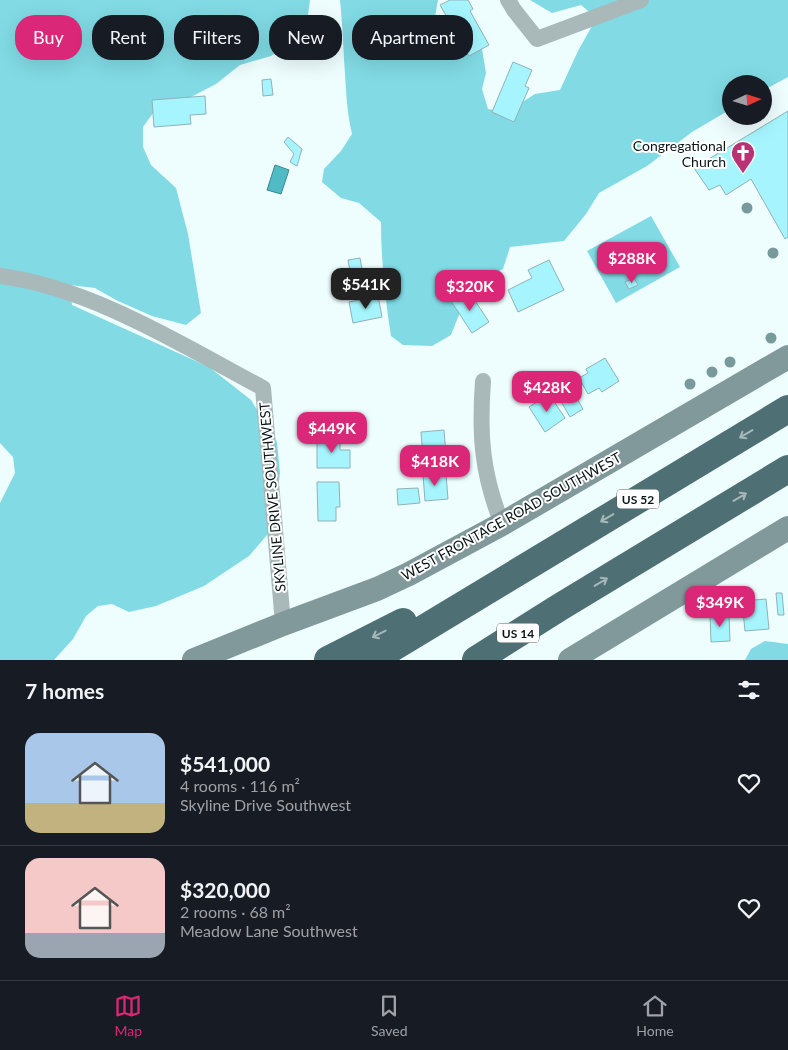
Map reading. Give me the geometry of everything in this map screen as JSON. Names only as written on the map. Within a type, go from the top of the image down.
[{"type":"highway","name":"US 52","points":[[372,660],[788,409]]},
{"type":"highway","points":[[459,660],[560,607],[788,468]]},
{"type":"highway","points":[[328,660],[426,610],[488,590]]},
{"type":"highway","name":"US 14","points":[[476,660],[560,607]]},
{"type":"street","points":[[508,0],[537,39],[641,0]]},
{"type":"street","name":"SKYLINE DRIVE SOUTHWEST","points":[[0,276],[30,281],[54,288],[128,316],[263,388],[283,624]]},
{"type":"street","name":"WEST FRONTAGE ROAD SOUTHWEST","points":[[194,660],[377,589],[409,574],[502,524],[788,357]]},
{"type":"street","points":[[483,381],[481,422],[483,457],[493,502],[502,524]]},
{"type":"street","points":[[570,660],[788,528]]},
{"type":"shaded area","points":[[0,0],[310,0],[308,15],[269,15],[269,57],[259,59],[259,15],[174,15],[174,60],[257,60],[240,65],[216,84],[189,98],[156,109],[143,127],[143,147],[151,165],[176,188],[188,234],[201,313],[186,325],[152,316],[118,301],[95,288],[70,285],[72,305],[209,367],[251,400],[277,442],[280,473],[274,519],[267,535],[249,556],[204,586],[156,606],[129,612],[112,604],[98,606],[86,616],[73,639],[54,660],[0,660],[0,503],[15,473],[13,457],[0,443]]},
{"type":"shaded area","points":[[340,0],[438,0],[435,15],[352,15],[352,60],[473,60],[473,42],[481,43],[486,73],[482,89],[488,109],[507,112],[535,94],[560,90],[592,26],[593,15],[581,5],[552,13],[530,0],[788,0],[788,77],[772,86],[772,75],[722,75],[722,114],[692,132],[647,166],[599,193],[586,214],[564,241],[510,247],[503,269],[473,284],[451,335],[432,346],[403,345],[391,336],[384,279],[381,222],[359,203],[341,198],[322,182],[324,169],[341,151],[352,134],[346,97]]},
{"type":"shaded area","points":[[275,165],[289,170],[281,194],[267,190]]},
{"type":"shaded area","points":[[651,216],[680,267],[616,303],[587,251]]},
{"type":"shaded area","points":[[765,641],[788,644],[788,660],[745,660],[751,649]]},
{"type":"building","points":[[450,0],[468,0],[473,9],[470,11],[472,15],[446,15],[440,5]]},
{"type":"building","points":[[473,16],[489,45],[473,54]]},
{"type":"building","points":[[513,62],[532,70],[525,86],[529,88],[514,122],[492,112]]},
{"type":"building","points":[[271,79],[273,95],[263,96],[262,80]]},
{"type":"building","points":[[205,96],[206,114],[190,115],[191,124],[154,127],[152,100]]},
{"type":"building","name":"Congregational Church","points":[[788,111],[788,237],[785,239],[751,179],[726,195],[720,185],[709,190],[694,168],[765,125],[772,125],[772,121]]},
{"type":"building","points":[[288,137],[302,149],[297,166],[290,162],[294,154],[284,142]]},
{"type":"building","points":[[360,258],[363,274],[377,272],[380,291],[355,296],[354,292],[343,294],[340,279],[351,277],[348,260]]},
{"type":"building","points":[[549,260],[564,290],[518,312],[508,290],[532,278],[528,270]]},
{"type":"building","points":[[634,278],[638,285],[629,289],[625,282]]},
{"type":"building","points":[[468,290],[489,322],[472,333],[451,301]]},
{"type":"building","points":[[378,296],[382,317],[353,323],[349,302]]},
{"type":"building","points":[[605,358],[619,381],[602,392],[599,388],[588,394],[579,378],[588,373],[586,369]]},
{"type":"building","points":[[569,385],[583,409],[570,417],[556,393]]},
{"type":"building","points":[[549,394],[565,418],[545,432],[529,407]]},
{"type":"building","points":[[444,430],[446,455],[423,457],[421,432]]},
{"type":"building","points":[[317,437],[340,437],[340,450],[350,450],[350,468],[317,468]]},
{"type":"building","points":[[418,453],[420,471],[404,473],[402,455]]},
{"type":"building","points":[[446,474],[448,499],[425,501],[423,475]]},
{"type":"building","points":[[317,482],[339,482],[340,507],[336,507],[336,521],[318,521]]},
{"type":"building","points":[[418,488],[420,503],[398,505],[397,489]]},
{"type":"building","points":[[776,593],[782,593],[784,615],[778,615]]},
{"type":"building","points":[[766,599],[769,629],[745,631],[742,601]]},
{"type":"building","points":[[729,614],[730,641],[711,642],[710,615]]},
{"type":"place","name":"Congregational Church","points":[[743,174]]}]
